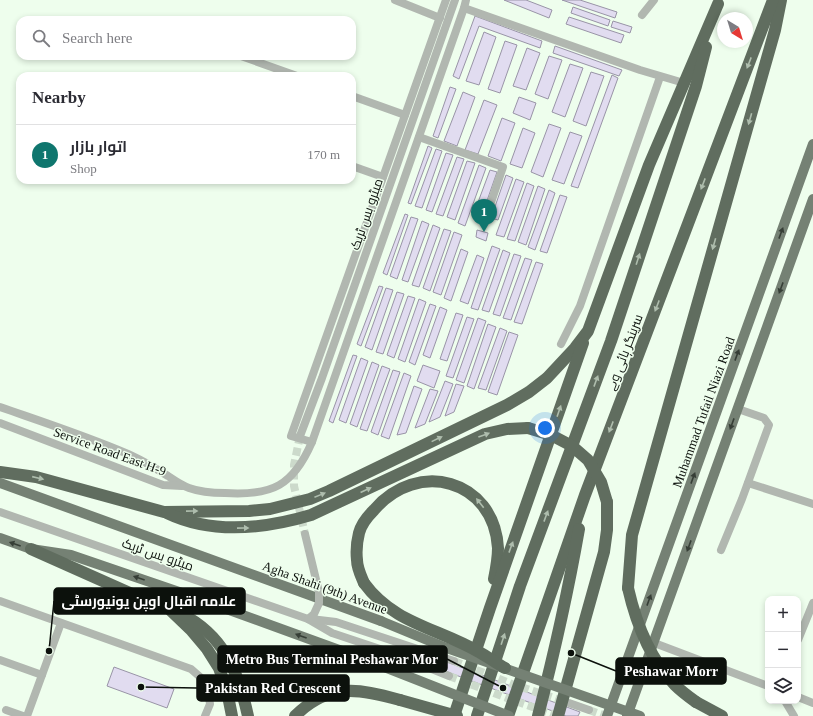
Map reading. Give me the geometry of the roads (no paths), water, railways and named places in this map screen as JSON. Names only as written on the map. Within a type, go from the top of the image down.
[{"type":"highway","name":"سرینگر ہائی وے","points":[[508,716],[585,494],[773,0]]},
{"type":"highway","points":[[722,716],[696,702],[675,685],[659,666],[642,633],[634,614],[628,588],[632,535],[775,30],[781,0]]},
{"type":"highway","name":"سرینگر ہائی وے","points":[[477,716],[520,586],[611,341],[696,86],[719,2]]},
{"type":"highway","points":[[454,716],[490,608],[588,331],[649,166],[719,2]]},
{"type":"highway","points":[[164,512],[249,511],[270,509],[310,499],[329,491],[507,405],[529,392],[562,364],[588,331]]},
{"type":"highway","points":[[0,472],[36,477],[164,512],[181,520],[201,525],[242,528],[268,526],[311,515],[485,434],[507,429],[528,428],[551,434],[572,446],[588,460],[601,482],[607,502],[607,530],[604,552],[558,716]]},
{"type":"highway","points":[[490,608],[498,548],[494,528],[486,510],[474,495],[458,486],[441,482],[420,481],[400,489],[381,501],[369,515],[359,531],[357,545],[356,562],[364,583],[371,593],[383,604],[406,619],[479,651],[505,668]]},
{"type":"highway","points":[[538,716],[570,582],[585,494]]},
{"type":"highway","points":[[31,549],[192,619],[210,634],[225,651],[235,669],[242,689],[248,716]]},
{"type":"highway","points":[[167,607],[191,630],[207,649],[218,668],[227,691],[232,716]]},
{"type":"highway","points":[[295,716],[306,705],[325,695],[344,691],[362,691],[457,716]]},
{"type":"main road","name":"Muhammad Tufail Niazi Road","points":[[607,716],[813,144]]},
{"type":"main road","points":[[627,716],[813,199]]},
{"type":"main road","points":[[770,263],[788,268]]},
{"type":"main road","name":"Agha Shahi (9th) Avenue","points":[[0,483],[381,621],[444,647],[640,716]]},
{"type":"main road","points":[[0,538],[31,549],[71,555],[185,594],[364,659],[508,716]]},
{"type":"street","points":[[395,0],[440,18]]},
{"type":"street","points":[[312,442],[291,436],[446,0]]},
{"type":"street","name":"میٹرو بس ٹریک","points":[[300,436],[322,378],[454,0]]},
{"type":"street","points":[[642,15],[654,0]]},
{"type":"street","points":[[183,486],[196,490],[232,494],[254,494],[267,491],[279,486],[289,478],[298,468],[306,455],[312,442],[465,4],[684,84]]},
{"type":"street","points":[[252,60],[285,72]]},
{"type":"street","points":[[562,344],[580,306],[660,76]]},
{"type":"street","points":[[356,97],[405,115]]},
{"type":"street","points":[[419,137],[504,167],[484,223]]},
{"type":"street","points":[[356,167],[383,177]]},
{"type":"street","name":"Service Road East H-9","points":[[0,407],[136,457],[183,486]]},
{"type":"street","points":[[721,550],[769,425],[764,418],[738,409]]},
{"type":"street","name":"Service Road East H-9","points":[[0,423],[163,485],[183,486]]},
{"type":"street","points":[[748,483],[813,504]]},
{"type":"street","name":"میٹرو بس ٹریک","points":[[0,512],[308,619],[332,632],[395,654],[449,676]]},
{"type":"street","points":[[305,534],[318,592],[319,604],[314,614],[308,619]]},
{"type":"street","points":[[0,601],[191,669],[207,683],[210,704],[205,716]]},
{"type":"street","points":[[801,633],[813,603]]},
{"type":"street","name":"میٹرو بس ٹریک","points":[[308,619],[336,622],[454,661]]},
{"type":"street","points":[[27,716],[61,623]]},
{"type":"street","points":[[636,637],[765,685]]},
{"type":"street","points":[[0,660],[42,675]]},
{"type":"street","points":[[801,698],[813,703]]},
{"type":"street","points":[[569,703],[589,710]]},
{"type":"street","points":[[787,704],[794,716]]},
{"type":"street","points":[[6,710],[23,716]]},
{"type":"tunnel","points":[[300,436],[294,465],[294,486],[305,534]]},
{"type":"tunnel","points":[[454,661],[512,684],[566,702]]},
{"type":"tunnel","points":[[449,676],[558,716]]},
{"type":"tunnel","points":[[589,710],[606,716]]},
{"type":"place","name":"اتوار بازار","points":[[484,232]]},
{"type":"place","name":"علامہ اقبال اوپن یونیورسٹی","points":[[49,651]]},
{"type":"place","name":"Peshawar Morr","points":[[571,653]]},
{"type":"place","name":"Pakistan Red Crescent","points":[[141,687]]},
{"type":"place","name":"Metro Bus Terminal Peshawar Mor","points":[[503,688]]}]
